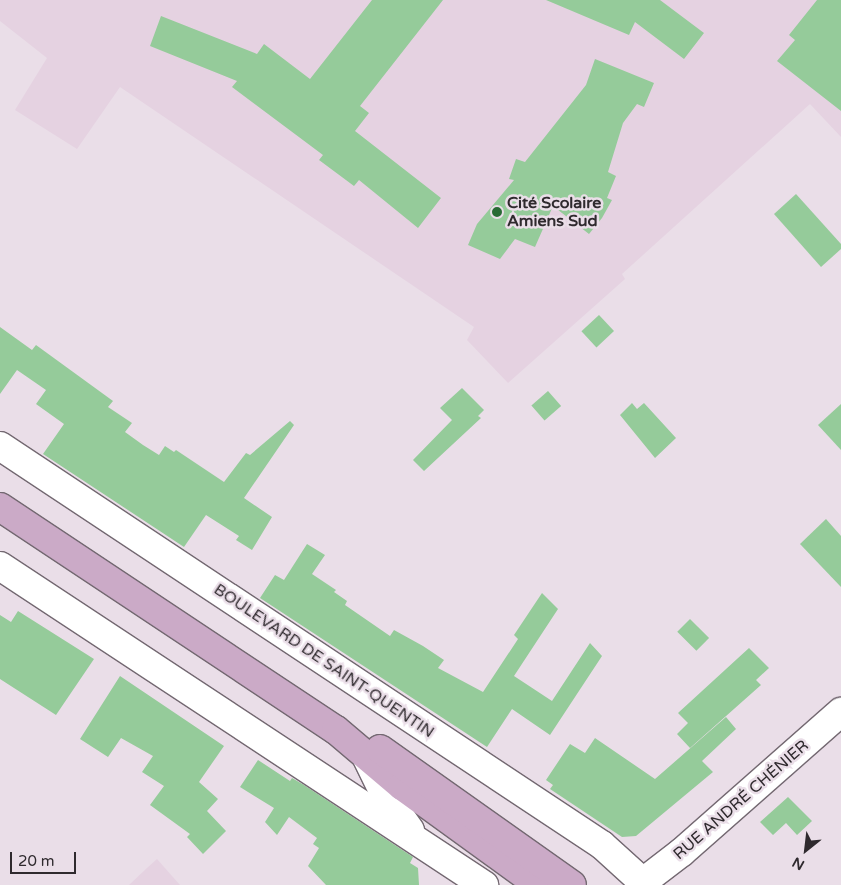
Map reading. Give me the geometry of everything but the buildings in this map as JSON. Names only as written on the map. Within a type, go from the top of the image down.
[{"type":"main road","points":[[0,507],[336,730],[402,786],[539,885]]},
{"type":"main road","points":[[336,730],[385,751],[572,885]]},
{"type":"street","name":"BOULEVARD DE SAINT-QUENTIN","points":[[0,446],[602,845],[642,884]]},
{"type":"street","points":[[0,566],[484,885]]},
{"type":"street","name":"RUE ANDRÉ CHÉNIER","points":[[642,884],[682,852],[841,712]]},
{"type":"street","points":[[365,754],[385,794],[421,844]]},
{"type":"shaded area","name":"Cité Scolaire Amiens Sud","points":[[0,0],[841,0],[841,137],[810,104],[622,274],[625,279],[508,383],[467,340],[474,327],[120,87],[77,149],[15,110],[47,58],[0,21]]},
{"type":"shaded area","points":[[157,859],[180,885],[129,885],[147,868]]},
{"type":"place","name":"Cité Scolaire Amiens Sud","points":[[497,212]]}]
